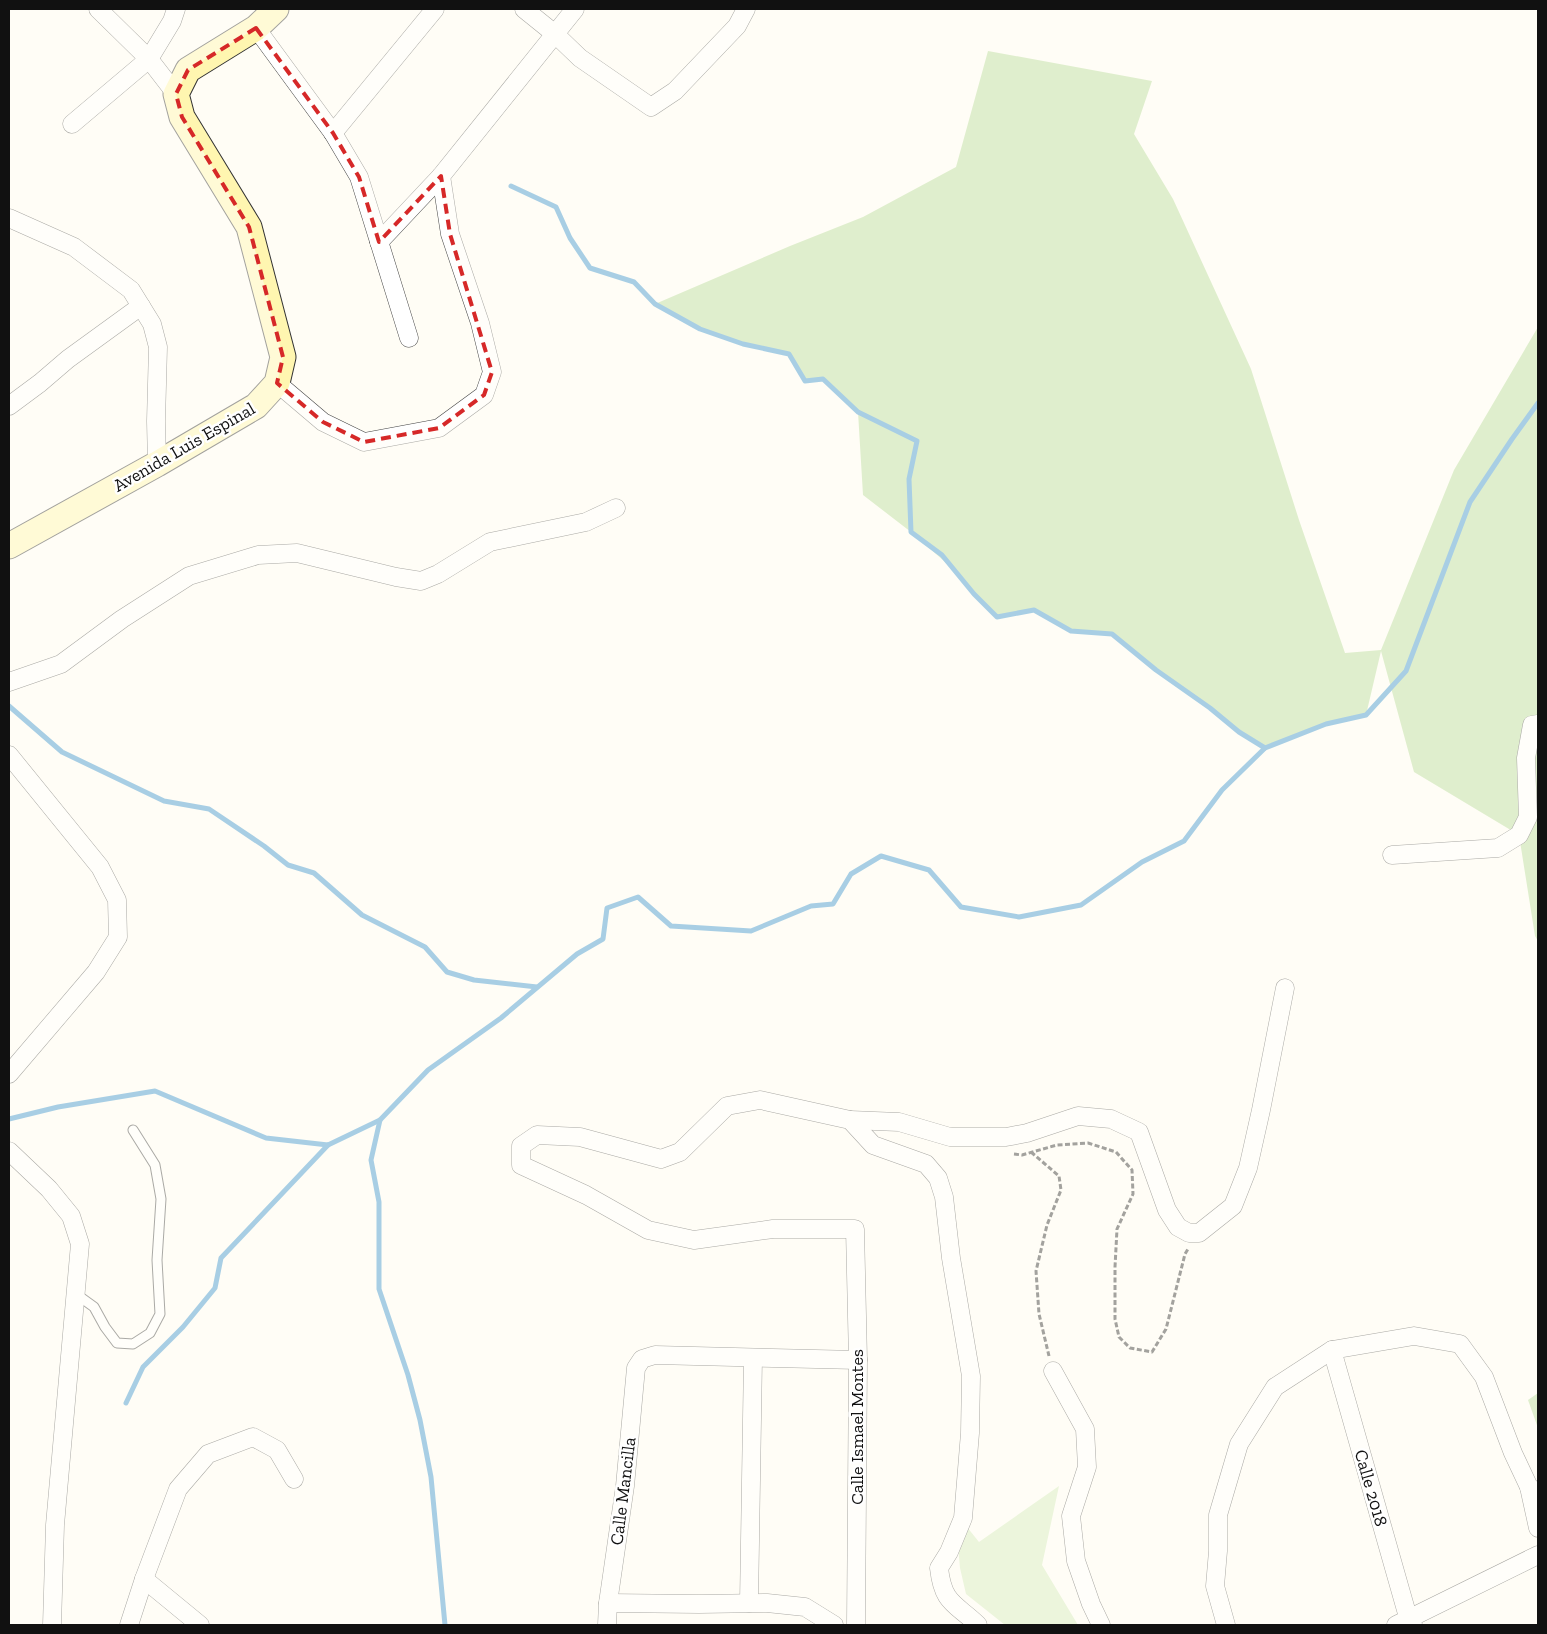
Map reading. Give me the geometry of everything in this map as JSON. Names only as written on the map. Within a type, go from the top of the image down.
[{"type":"street","points":[[98,9],[149,59],[176,94],[188,70],[256,28],[276,9]]},
{"type":"street","points":[[72,124],[149,59],[172,21],[176,9]]},
{"type":"street","points":[[333,133],[435,9]]},
{"type":"street","points":[[524,9],[555,34],[580,58],[651,107],[675,91],[737,26],[746,9]]},
{"type":"street","points":[[379,242],[441,176],[575,9]]},
{"type":"street","points":[[256,28],[333,133],[359,177],[409,338]]},
{"type":"street","name":"Avenida Luis Espinal","points":[[9,546],[157,464],[256,406],[277,383],[283,357],[249,227],[182,117],[176,94]]},
{"type":"street","points":[[277,383],[323,422],[364,442],[439,428],[484,395],[492,372],[480,323],[450,234],[441,176]]},
{"type":"street","points":[[9,218],[74,247],[131,290],[152,324],[158,347],[157,464]]},
{"type":"street","points":[[9,406],[68,359],[140,306]]},
{"type":"street","points":[[9,682],[61,664],[122,618],[189,576],[258,555],[298,552],[396,577],[421,581],[438,574],[490,542],[586,522],[616,508]]},
{"type":"street","points":[[1392,855],[1498,848],[1519,835],[1528,818],[1526,758],[1530,733],[1532,725],[1538,724]]},
{"type":"street","points":[[9,755],[100,867],[117,900],[118,937],[96,972],[9,1074]]},
{"type":"street","points":[[850,1120],[900,1122],[950,1137],[978,1138],[1006,1137],[1027,1133],[1078,1116],[1111,1119],[1139,1132],[1166,1210],[1178,1227],[1189,1233],[1199,1233],[1233,1206],[1248,1168],[1285,988]]},
{"type":"street","name":"Calle Ismael Montes","points":[[850,1120],[760,1100],[727,1106],[680,1152],[661,1159],[580,1137],[537,1135],[521,1146],[521,1165],[586,1195],[648,1230],[694,1240],[773,1229],[855,1229],[858,1360],[856,1625]]},
{"type":"street","points":[[850,1120],[873,1145],[926,1164],[938,1178],[944,1196],[951,1258],[971,1376],[970,1433],[963,1518],[949,1552],[939,1568],[941,1583],[945,1593],[954,1606],[969,1621]]},
{"type":"street","points":[[9,1150],[49,1189],[71,1216],[80,1244],[55,1525],[52,1625]]},
{"type":"street","points":[[1226,1625],[1215,1586],[1218,1551],[1218,1515],[1239,1444],[1275,1387],[1332,1350],[1414,1336],[1460,1344],[1484,1377],[1513,1453],[1534,1490],[1538,1528]]},
{"type":"street","name":"Calle 2018","points":[[1332,1350],[1406,1610],[1406,1623]]},
{"type":"street","name":"Calle Mancilla","points":[[607,1625],[608,1603],[625,1486],[636,1368],[642,1359],[654,1355],[753,1358]]},
{"type":"street","points":[[749,1603],[753,1358],[858,1360]]},
{"type":"street","points":[[1053,1372],[1085,1429],[1087,1467],[1071,1516],[1076,1561],[1091,1604],[1101,1625]]},
{"type":"street","points":[[129,1625],[144,1579],[178,1490],[208,1454],[253,1436],[277,1450],[294,1479]]},
{"type":"street","points":[[1406,1623],[1538,1555]]},
{"type":"street","points":[[144,1579],[200,1625]]},
{"type":"street","points":[[608,1603],[767,1603],[805,1607],[834,1625]]},
{"type":"lane","points":[[75,1294],[94,1307],[117,1343],[133,1344],[150,1333],[160,1314],[158,1260],[161,1199],[155,1165],[133,1130]]},
{"type":"path","points":[[1006,1152],[1022,1155],[1057,1145],[1088,1142],[1116,1152],[1132,1170],[1133,1194],[1117,1229],[1115,1267],[1115,1319],[1119,1338],[1130,1348],[1152,1352],[1166,1329],[1185,1254],[1199,1233]]},
{"type":"path","points":[[1031,1152],[1059,1176],[1061,1190],[1047,1225],[1036,1271],[1038,1314],[1053,1372]]},
{"type":"highlighted area","points":[[256,28],[333,133],[359,177],[379,242],[441,176],[450,234],[492,372],[484,395],[439,428],[364,442],[323,422],[277,383],[283,357],[249,227],[182,117],[176,94],[188,70]]},
{"type":"green space","points":[[988,51],[1152,81],[1134,134],[1173,199],[1251,369],[1299,520],[1345,653],[1381,650],[1454,470],[1538,327],[1538,941],[1535,936],[1519,835],[1414,772],[1381,651],[1366,715],[1326,724],[1265,748],[1239,732],[1210,708],[1156,670],[1112,634],[1071,631],[1034,610],[997,617],[952,568],[911,532],[863,495],[858,412],[824,379],[805,381],[789,354],[743,344],[700,329],[655,304],[863,217],[956,167]]},
{"type":"green space","points":[[1538,1393],[1538,1428],[1528,1400]]},
{"type":"green space","points":[[1059,1486],[1042,1565],[1078,1625],[1005,1625],[966,1594],[960,1568],[958,1545],[967,1527],[979,1542]]},
{"type":"waterway","points":[[511,186],[556,207],[570,238],[590,268],[634,282],[655,304],[700,329],[743,344],[789,354],[805,381],[823,379],[858,412],[917,441],[909,479],[911,532],[942,555],[974,594],[997,617],[1034,610],[1071,631],[1112,634],[1156,670],[1210,708],[1239,732],[1265,748]]},
{"type":"waterway","points":[[445,1625],[431,1477],[420,1420],[408,1375],[379,1289],[379,1202],[371,1160],[380,1120],[428,1070],[501,1018],[577,954],[603,939],[607,908],[638,897],[671,926],[751,931],[811,906],[833,904],[851,874],[881,856],[929,870],[961,907],[1019,917],[1081,905],[1142,862],[1184,841],[1222,790],[1265,748],[1326,724],[1366,715],[1406,671],[1470,502],[1538,403]]},
{"type":"waterway","points":[[9,706],[62,752],[164,801],[209,809],[264,846],[288,865],[314,873],[362,915],[425,947],[447,972],[474,980],[537,987]]},
{"type":"waterway","points":[[9,1119],[58,1107],[155,1091],[266,1138],[328,1145],[380,1120]]},
{"type":"waterway","points":[[126,1403],[143,1367],[183,1327],[215,1288],[221,1258],[328,1145]]}]
